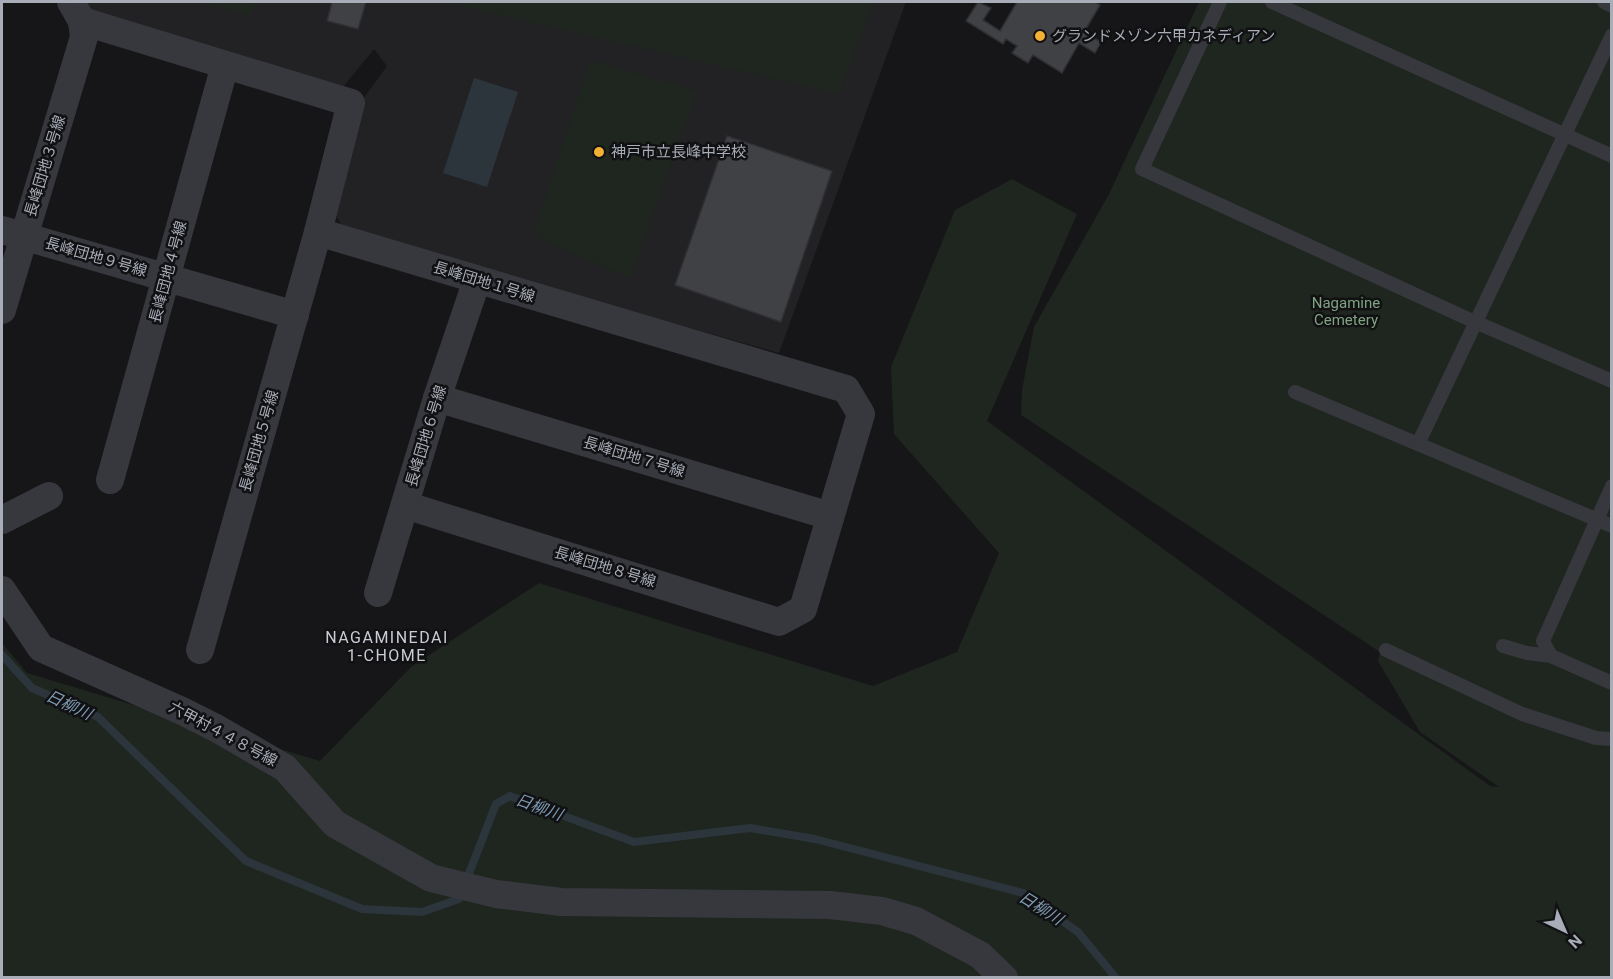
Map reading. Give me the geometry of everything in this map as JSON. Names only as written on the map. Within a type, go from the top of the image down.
[{"type":"street","points":[[76,11],[225,65],[351,103],[318,232]]},
{"type":"street","name":"長峰団地３号線","points":[[2,310],[13,233],[84,37],[76,11]]},
{"type":"street","name":"長峰団地４号線","points":[[110,480],[225,65]]},
{"type":"street","name":"長峰団地１号線","points":[[318,232],[846,389],[861,414],[803,609]]},
{"type":"street","name":"長峰団地５号線","points":[[200,650],[318,232]]},
{"type":"street","name":"長峰団地９号線","points":[[13,233],[295,315]]},
{"type":"street","name":"長峰団地６号線","points":[[378,592],[437,398],[477,280]]},
{"type":"street","name":"長峰団地７号線","points":[[437,398],[830,516]]},
{"type":"street","points":[[2,520],[49,496]]},
{"type":"street","name":"長峰団地８号線","points":[[405,505],[779,622],[803,609]]},
{"type":"street","name":"六甲村４４８号線","points":[[2,590],[41,648],[182,711],[285,768],[335,824],[431,878],[496,894],[561,902],[830,905],[882,911],[916,921],[980,954],[1004,978]]},
{"type":"lane","points":[[1220,2],[1142,169],[1475,322],[1611,381]]},
{"type":"lane","points":[[1272,2],[1611,156]]},
{"type":"lane","points":[[1604,2],[1611,6]]},
{"type":"lane","points":[[1418,444],[1611,34]]},
{"type":"lane","points":[[1295,392],[1611,526]]},
{"type":"lane","points":[[1551,656],[1543,641],[1611,486]]},
{"type":"lane","points":[[1503,646],[1527,653],[1551,656],[1611,684]]},
{"type":"lane","points":[[1386,650],[1522,714],[1596,738],[1611,739]]},
{"type":"shaded area","name":"神戸市立長峰中学校","points":[[80,2],[906,2],[779,353],[345,231],[330,205],[363,99],[387,66],[374,49],[343,87],[87,14]]},
{"type":"shaded area","points":[[474,78],[518,92],[487,187],[443,173]]},
{"type":"green space","points":[[202,2],[255,2],[251,16]]},
{"type":"green space","points":[[449,2],[873,2],[839,94]]},
{"type":"green space","name":"Nagamine Cemetery","points":[[1199,2],[1611,2],[1611,977],[2,977],[2,643],[27,673],[320,761],[411,667],[539,583],[873,686],[957,652],[999,553],[894,434],[891,367],[955,210],[1012,179],[1077,214],[987,421],[1490,786],[1499,787],[1420,732],[1378,661],[1380,652],[1021,415],[1022,390],[1034,327],[1109,194]]},
{"type":"green space","points":[[590,60],[697,91],[630,278],[546,242],[535,230]]},
{"type":"building","points":[[332,2],[366,2],[358,29],[327,21]]},
{"type":"building","name":"グランドメゾン六甲カネディアン","points":[[978,2],[991,8],[983,20],[1000,31],[1017,2],[1095,2],[1100,5],[1084,32],[1101,42],[1095,53],[1079,43],[1062,73],[1033,55],[1028,63],[1012,53],[1017,46],[1006,39],[1003,44],[966,21]]},
{"type":"building","points":[[727,136],[832,171],[781,322],[675,285]]},
{"type":"waterway","name":"日柳川","points":[[2,655],[32,688],[98,717],[246,861],[362,909],[422,912],[459,899],[496,804],[510,796],[634,842],[750,828],[815,839],[1023,893],[1078,932],[1116,978]]},
{"type":"place","name":"グランドメゾン六甲カネディアン","points":[[1040,36]]},
{"type":"place","name":"神戸市立長峰中学校","points":[[599,152]]},
{"type":"district","name":"NAGAMINEDAI 1-CHOME","points":[[387,646]]}]
